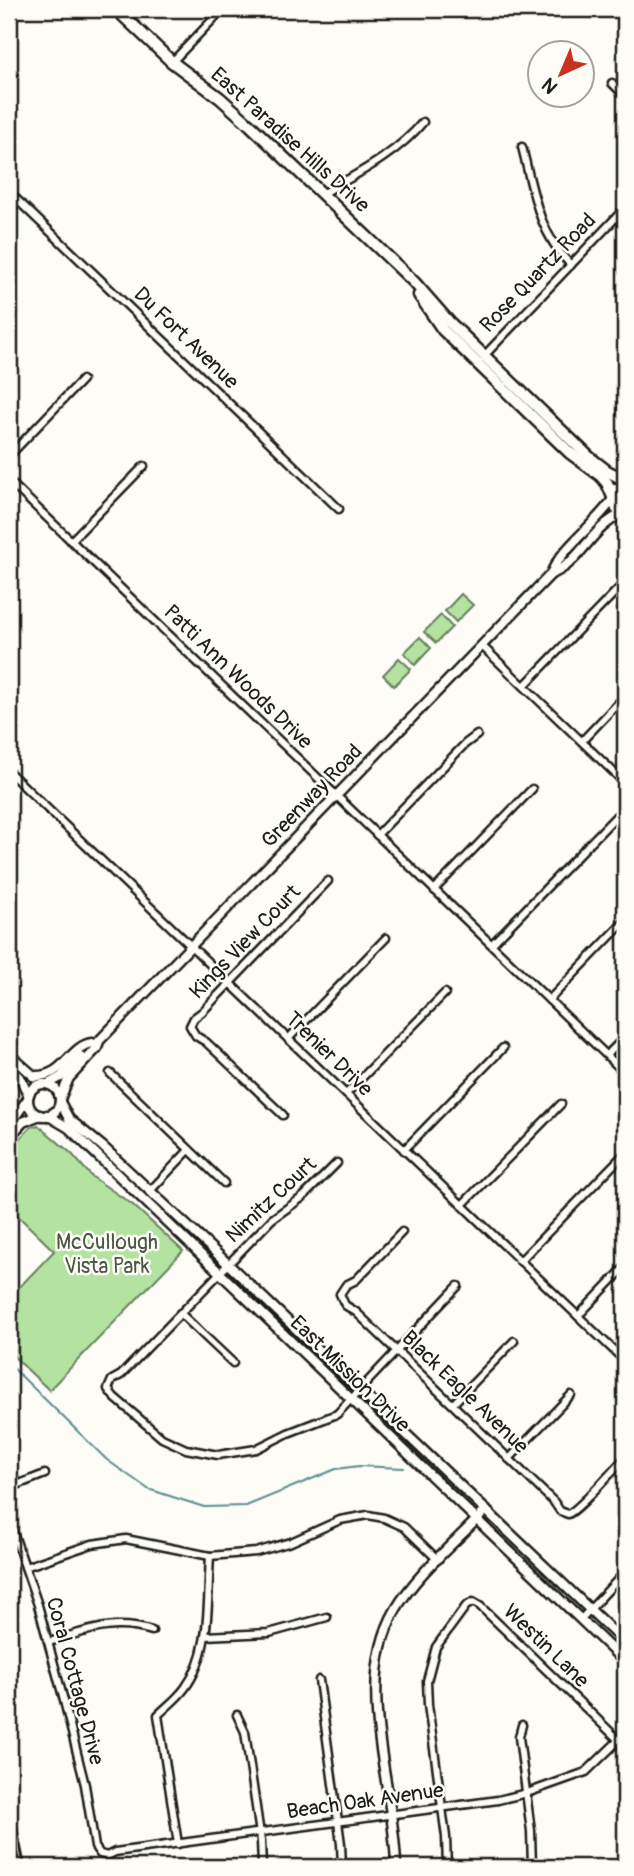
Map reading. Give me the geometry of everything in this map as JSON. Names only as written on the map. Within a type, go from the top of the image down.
[{"type":"highway","points":[[9,1828],[17,1867]]},
{"type":"main road","name":"East Paradise Hills Drive","points":[[116,9],[172,62],[235,110],[405,274],[481,360],[576,458],[601,476],[607,483],[617,509],[624,515]]},
{"type":"main road","name":"East Paradise Hills Drive","points":[[481,360],[597,464],[625,482]]},
{"type":"main road","points":[[613,498],[617,489],[625,482]]},
{"type":"street","points":[[172,62],[223,9]]},
{"type":"street","points":[[612,83],[625,96]]},
{"type":"street","points":[[322,194],[399,146],[423,122]]},
{"type":"street","points":[[522,147],[542,224],[558,251],[571,265]]},
{"type":"street","name":"Du Fort Avenue","points":[[9,192],[339,509]]},
{"type":"street","name":"Rose Quartz Road","points":[[481,360],[625,208]]},
{"type":"street","points":[[9,456],[82,380]]},
{"type":"street","points":[[71,541],[144,466]]},
{"type":"street","name":"Patti Ann Woods Drive","points":[[9,481],[625,1073]]},
{"type":"street","name":"Greenway Road","points":[[45,1084],[61,1077],[482,646],[551,574],[555,564],[600,516],[613,498]]},
{"type":"street","name":"Greenway Road","points":[[551,574],[561,570],[604,523],[624,515]]},
{"type":"street","points":[[524,686],[625,582]]},
{"type":"street","points":[[482,646],[625,783]]},
{"type":"street","points":[[582,741],[625,696]]},
{"type":"street","points":[[377,835],[465,744],[477,735]]},
{"type":"street","name":"Trenier Drive","points":[[9,772],[625,1362]]},
{"type":"street","points":[[435,890],[533,789]]},
{"type":"street","points":[[492,944],[625,807]]},
{"type":"street","name":"Kings View Court","points":[[283,1115],[206,1042],[196,1036],[190,1026],[194,1018],[328,881]]},
{"type":"street","points":[[549,1000],[625,921]]},
{"type":"street","points":[[288,1039],[386,938]]},
{"type":"street","points":[[346,1094],[445,993]]},
{"type":"street","points":[[607,1055],[625,1037]]},
{"type":"street","points":[[33,1076],[55,1072],[81,1047],[95,1042]]},
{"type":"street","name":"Greenway Road","points":[[60,1101],[69,1078],[97,1048],[95,1042]]},
{"type":"street","points":[[404,1150],[503,1048]]},
{"type":"street","points":[[9,1054],[33,1076],[56,1089],[60,1101],[56,1110],[23,1122],[9,1137]]},
{"type":"street","points":[[9,1067],[20,1078],[32,1111],[43,1115]]},
{"type":"street","points":[[110,1073],[224,1183]]},
{"type":"street","points":[[9,1125],[33,1088],[45,1084]]},
{"type":"street","name":"East Mission Drive","points":[[60,1101],[69,1119],[102,1146],[228,1264],[625,1643]]},
{"type":"street","points":[[462,1205],[561,1104]]},
{"type":"street","name":"East Mission Drive","points":[[43,1115],[69,1128],[625,1662]]},
{"type":"street","points":[[143,1198],[189,1150]]},
{"type":"street","points":[[520,1261],[625,1153]]},
{"type":"street","name":"Nimitz Court","points":[[337,1163],[303,1197],[272,1219],[121,1375],[112,1380],[108,1389],[162,1438],[186,1450],[218,1455],[256,1449],[300,1427],[330,1418],[351,1400]]},
{"type":"street","name":"Black Eagle Avenue","points":[[402,1232],[356,1279],[346,1285],[340,1294],[345,1305],[453,1404],[560,1511],[568,1514],[576,1511],[625,1458]]},
{"type":"street","points":[[578,1316],[625,1267]]},
{"type":"street","points":[[351,1400],[458,1286]]},
{"type":"street","points":[[180,1313],[233,1363]]},
{"type":"street","points":[[453,1404],[514,1341]]},
{"type":"street","points":[[509,1459],[571,1395]]},
{"type":"street","points":[[9,1488],[45,1475]]},
{"type":"street","points":[[396,1867],[392,1815],[375,1690],[377,1660],[395,1611],[409,1591],[486,1510]]},
{"type":"street","points":[[25,1567],[92,1544],[126,1539],[210,1556],[236,1555],[268,1549],[340,1520],[368,1515],[384,1518],[404,1527],[438,1560]]},
{"type":"street","name":"Coral Cottage Drive","points":[[9,1520],[49,1642],[82,1774],[95,1847],[100,1854]]},
{"type":"street","points":[[178,1844],[158,1715],[179,1697],[199,1663],[205,1636],[210,1556]]},
{"type":"street","points":[[580,1619],[625,1572]]},
{"type":"street","name":"Westin Lane","points":[[442,1808],[427,1681],[433,1655],[441,1639],[466,1606],[473,1602],[625,1746]]},
{"type":"street","points":[[205,1636],[256,1635],[327,1617]]},
{"type":"street","points":[[49,1642],[118,1625],[152,1631]]},
{"type":"street","points":[[319,1680],[342,1867]]},
{"type":"street","points":[[237,1716],[245,1732],[262,1867]]},
{"type":"street","points":[[522,1725],[519,1737],[527,1793],[532,1867]]},
{"type":"street","name":"Beach Oak Avenue","points":[[100,1854],[107,1856],[115,1852],[498,1800],[527,1793],[586,1772],[619,1740]]},
{"type":"street","points":[[442,1808],[447,1867]]},
{"type":"green space","points":[[461,594],[473,605],[456,622],[445,611]]},
{"type":"green space","points":[[441,615],[452,627],[436,643],[424,632]]},
{"type":"green space","points":[[420,637],[431,648],[415,665],[404,653]]},
{"type":"green space","points":[[399,658],[411,669],[394,686],[383,675]]},
{"type":"green space","name":"McCullough Vista Park","points":[[38,1125],[72,1154],[91,1176],[133,1205],[183,1251],[49,1390],[9,1352],[9,1298],[54,1251],[9,1207],[9,1150],[31,1127]]},
{"type":"waterway","points":[[9,1364],[107,1460],[148,1489],[204,1507],[246,1506],[336,1469],[359,1466],[404,1468]]}]
